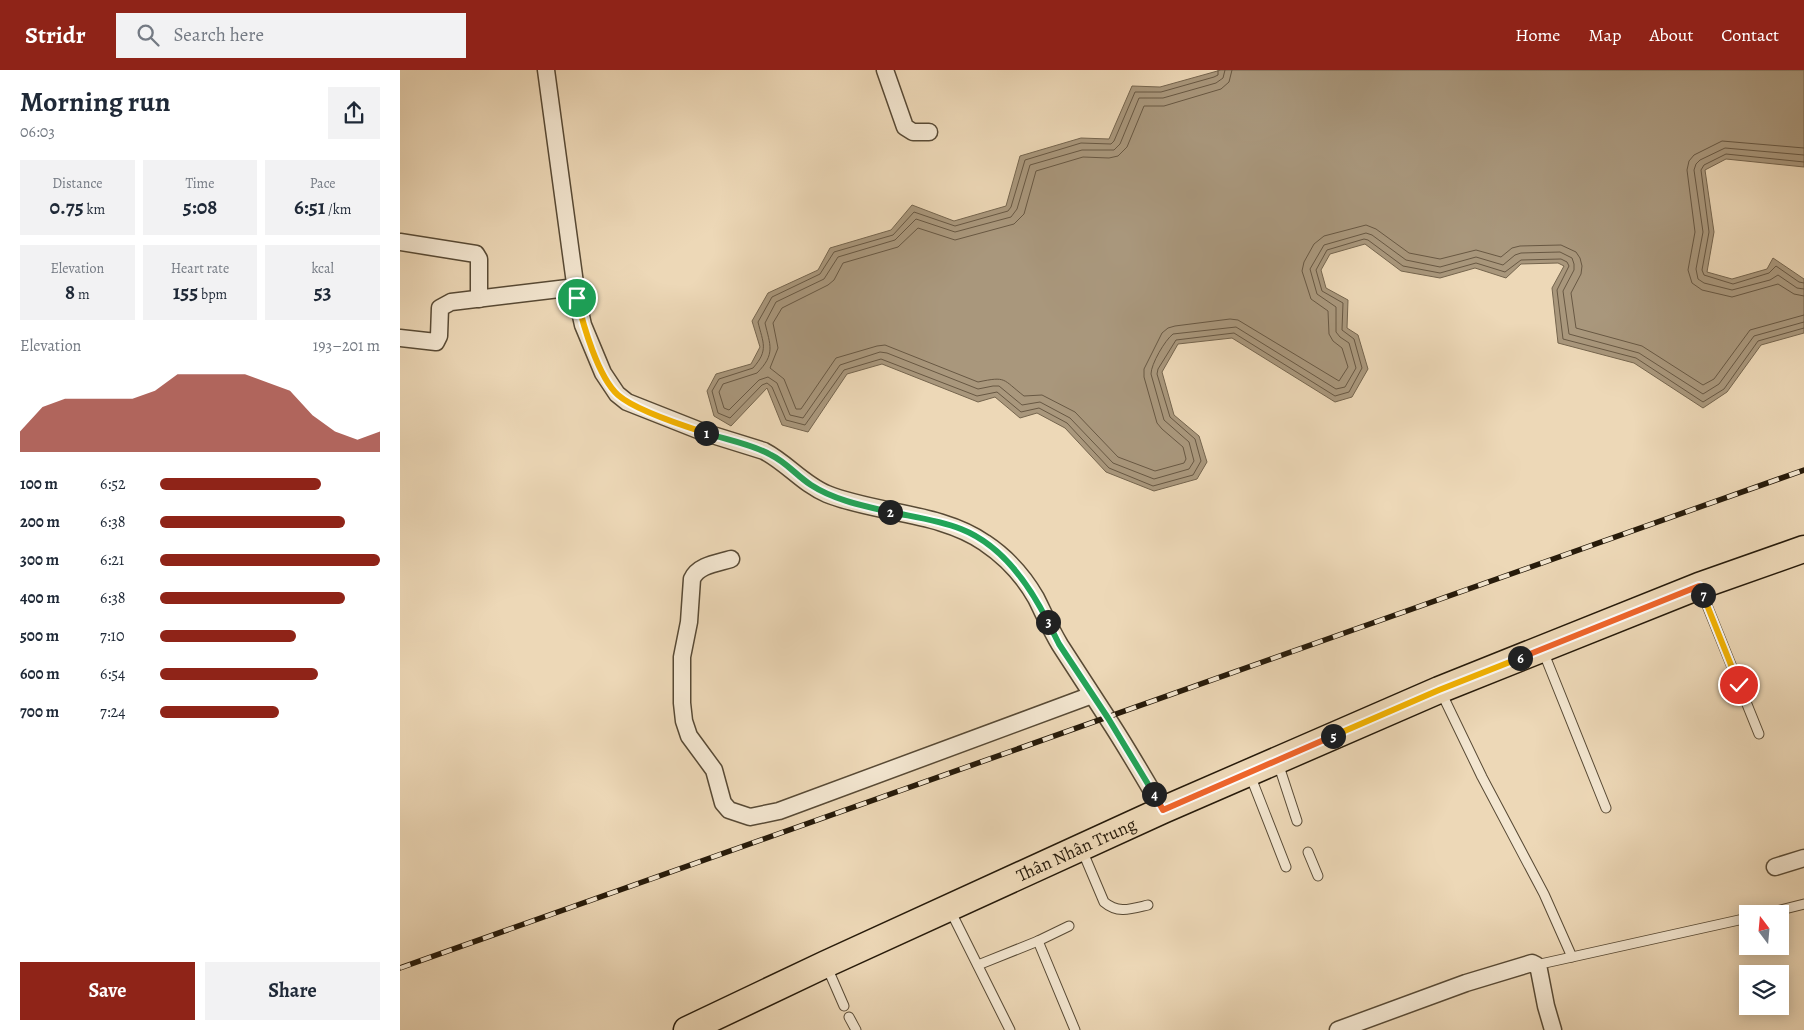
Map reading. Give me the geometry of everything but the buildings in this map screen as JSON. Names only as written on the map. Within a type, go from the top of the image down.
[{"type":"main road","name":"Thân Nhân Trung","points":[[687,1030],[1081,847],[1439,690],[1699,586],[1804,549]]},
{"type":"street","points":[[546,70],[583,325],[603,373],[617,394],[627,402],[644,410],[702,432],[764,451],[774,456],[812,486],[826,493],[861,506],[944,523],[963,530],[985,542],[1001,555],[1022,577],[1035,597],[1059,644],[1163,810]]},
{"type":"street","points":[[885,70],[905,127],[913,132],[929,132]]},
{"type":"street","points":[[400,242],[476,254],[479,259],[479,299]]},
{"type":"street","points":[[400,338],[436,342],[439,336],[439,312],[443,306],[451,302],[576,287]]},
{"type":"street","points":[[731,559],[700,569],[694,574],[689,622],[682,657],[684,721],[689,736],[696,748],[707,758],[714,770],[723,802],[729,810],[750,817],[779,811],[1092,695]]},
{"type":"street","points":[[1775,868],[1804,858]]},
{"type":"street","points":[[1338,1030],[1466,983],[1532,963],[1539,970],[1553,1030]]},
{"type":"lane","points":[[1699,586],[1759,734]]},
{"type":"lane","points":[[1542,649],[1606,808]]},
{"type":"lane","points":[[1439,690],[1482,777],[1544,894],[1572,957]]},
{"type":"lane","points":[[1277,760],[1297,821]]},
{"type":"lane","points":[[1249,772],[1286,867]]},
{"type":"lane","points":[[1081,847],[1104,902],[1110,907],[1121,911],[1148,905]]},
{"type":"lane","points":[[1308,852],[1318,876]]},
{"type":"lane","points":[[1789,908],[1804,904]]},
{"type":"lane","points":[[948,908],[1010,1030]]},
{"type":"lane","points":[[1536,965],[1739,920]]},
{"type":"lane","points":[[978,965],[1038,941],[1069,926]]},
{"type":"lane","points":[[1038,941],[1075,1030]]},
{"type":"lane","points":[[826,964],[844,1006]]},
{"type":"lane","points":[[849,1017],[856,1030]]},
{"type":"water","points":[[1221,70],[1804,70],[1804,167],[1726,159],[1705,170],[1714,232],[1707,272],[1732,279],[1767,269],[1773,258],[1804,279],[1804,333],[1761,345],[1727,392],[1703,408],[1634,363],[1558,343],[1552,288],[1564,266],[1558,263],[1521,264],[1506,278],[1475,268],[1440,278],[1401,271],[1365,244],[1330,254],[1321,270],[1326,288],[1348,300],[1347,328],[1358,335],[1368,369],[1352,397],[1335,402],[1232,338],[1178,344],[1162,372],[1174,415],[1199,436],[1207,462],[1197,479],[1154,491],[1106,472],[1065,428],[1037,413],[1020,418],[995,397],[978,402],[882,364],[847,374],[808,432],[782,425],[767,388],[731,426],[714,416],[707,391],[716,374],[751,364],[760,347],[752,321],[768,293],[818,270],[830,248],[891,230],[912,205],[954,221],[1006,206],[1020,156],[1081,138],[1109,139],[1132,86],[1160,87]]},
{"type":"railway","points":[[400,968],[1804,470]]},
{"type":"route","points":[[577,298],[583,325],[603,373],[617,394],[627,402],[702,432],[764,451],[774,456],[812,486],[826,493],[861,506],[944,523],[963,530],[985,542],[1001,555],[1022,577],[1035,597],[1059,644],[1108,718],[1163,810],[1439,690],[1699,586],[1739,685]]}]
